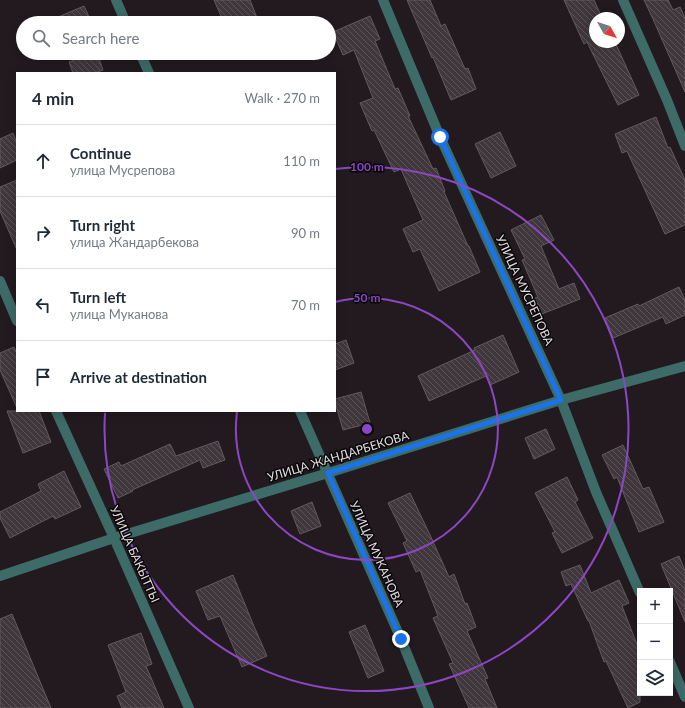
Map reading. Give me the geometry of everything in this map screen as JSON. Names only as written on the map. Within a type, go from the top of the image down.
[{"type":"street","points":[[116,0],[123,16]]},
{"type":"street","name":"УЛИЦА МУСРЕПОВА","points":[[383,0],[440,137],[561,400],[596,492],[638,588]]},
{"type":"street","points":[[623,0],[667,100],[685,146]]},
{"type":"street","points":[[143,60],[149,72]]},
{"type":"street","points":[[0,281],[16,319]]},
{"type":"street","name":"УЛИЦА ЖАНДАРБЕКОВА","points":[[0,576],[114,538],[561,400],[685,366]]},
{"type":"street","name":"УЛИЦА БАКЫТТЫ","points":[[56,412],[189,708]]},
{"type":"street","name":"УЛИЦА МУКАНОВА","points":[[300,412],[401,639],[429,708]]},
{"type":"street","points":[[673,669],[685,697]]},
{"type":"building","points":[[214,0],[250,0],[256,16],[221,16]]},
{"type":"building","points":[[407,0],[430,0],[441,26],[445,24],[465,69],[468,68],[476,89],[451,100]]},
{"type":"building","points":[[564,0],[594,0],[599,12],[589,12],[589,46],[587,42],[584,44]]},
{"type":"building","points":[[644,0],[668,0],[673,10],[680,7],[685,18],[685,92],[653,19]]},
{"type":"building","points":[[84,6],[89,16],[60,16]]},
{"type":"building","points":[[370,16],[380,39],[375,41],[395,89],[398,88],[410,116],[408,116],[433,169],[436,168],[445,191],[444,192],[480,272],[439,291],[420,249],[413,252],[403,229],[423,220],[401,169],[394,172],[374,130],[372,131],[360,103],[373,98],[354,50],[343,55],[336,39],[336,31]]},
{"type":"building","points":[[590,48],[618,48],[639,95],[618,105]]},
{"type":"building","points":[[74,60],[99,60],[103,70],[97,72],[73,72],[69,62]]},
{"type":"building","points":[[656,117],[668,148],[670,147],[685,180],[685,225],[665,234],[627,151],[622,153],[615,134]]},
{"type":"building","points":[[500,132],[516,166],[491,178],[475,144]]},
{"type":"building","points":[[13,133],[16,140],[16,160],[0,168],[0,139]]},
{"type":"building","points":[[16,180],[16,248],[0,211],[0,187]]},
{"type":"building","points":[[541,215],[554,240],[541,246],[559,289],[574,283],[580,299],[539,315],[533,299],[538,297],[522,260],[525,259],[511,230]]},
{"type":"building","points":[[679,287],[685,300],[685,315],[666,324],[663,317],[613,338],[605,318],[638,304],[639,306]]},
{"type":"building","points":[[503,335],[519,372],[490,385],[486,376],[429,401],[418,376],[475,350],[474,348]]},
{"type":"building","points":[[346,340],[354,363],[336,370],[336,344]]},
{"type":"building","points":[[14,347],[16,352],[16,406],[0,370],[0,353]]},
{"type":"building","points":[[361,392],[370,423],[343,430],[336,406],[336,399]]},
{"type":"building","points":[[7,411],[39,412],[51,442],[23,453]]},
{"type":"building","points":[[546,429],[555,449],[534,459],[525,438]]},
{"type":"building","points":[[218,441],[225,460],[203,468],[200,460],[132,490],[133,491],[118,498],[104,469],[119,462],[121,466],[170,444],[176,456]]},
{"type":"building","points":[[623,445],[643,489],[649,487],[664,522],[639,532],[617,477],[614,479],[602,455]]},
{"type":"building","points":[[64,471],[81,507],[55,519],[53,516],[10,538],[0,518],[0,512],[41,491],[38,484]]},
{"type":"building","points":[[567,477],[578,500],[575,502],[593,538],[562,553],[552,533],[555,532],[535,493]]},
{"type":"building","points":[[410,493],[449,577],[454,574],[465,604],[467,603],[476,627],[467,631],[488,678],[485,679],[497,708],[469,708],[449,664],[453,663],[433,618],[438,616],[420,570],[416,572],[403,543],[407,541],[388,503]]},
{"type":"building","points":[[312,502],[321,526],[300,534],[291,511]]},
{"type":"building","points":[[679,556],[685,571],[685,622],[673,593],[673,588],[671,588],[661,564]]},
{"type":"building","points":[[580,565],[591,593],[619,580],[629,603],[622,606],[637,644],[637,696],[640,696],[640,702],[628,708],[606,661],[604,662],[589,621],[571,584],[566,586],[561,572]]},
{"type":"building","points":[[233,575],[267,656],[242,667],[220,616],[208,620],[196,591]]},
{"type":"building","points":[[12,614],[51,708],[0,708],[0,619]]},
{"type":"building","points":[[365,625],[384,671],[368,678],[349,632]]},
{"type":"building","points":[[141,633],[152,664],[146,666],[164,708],[122,708],[117,696],[126,692],[108,645]]},
{"type":"route","points":[[401,639],[328,473],[561,400],[440,137]]}]
